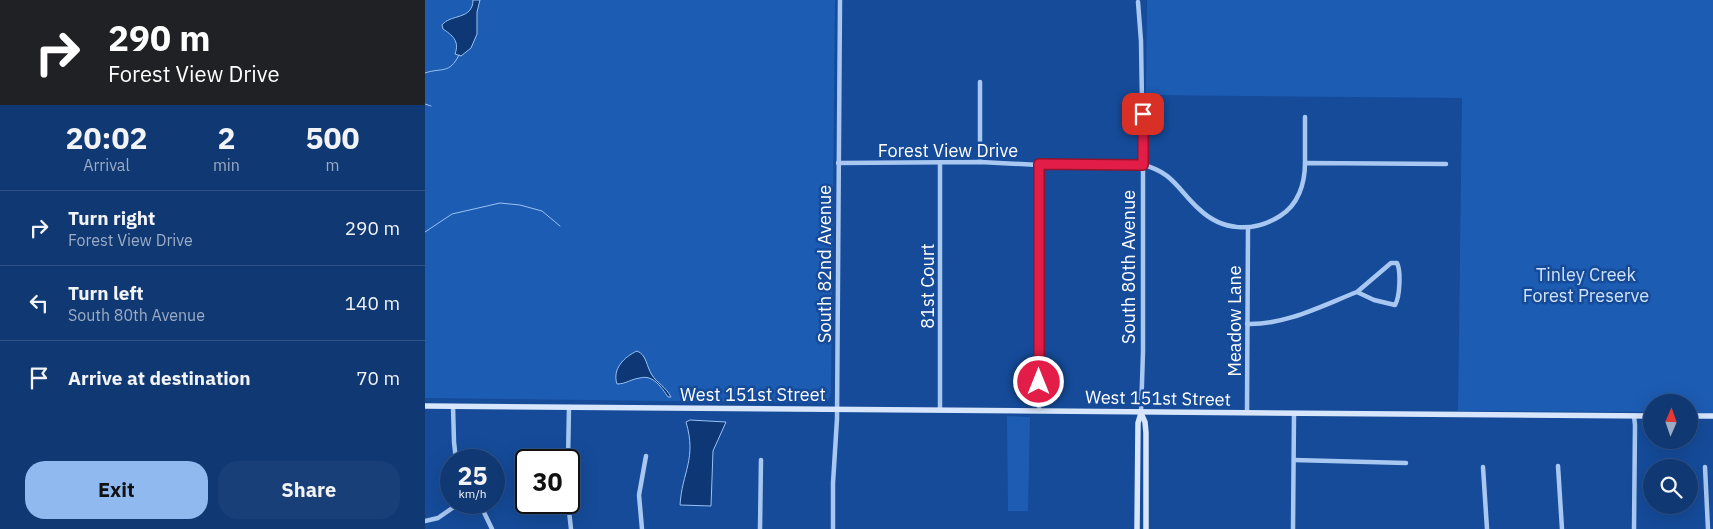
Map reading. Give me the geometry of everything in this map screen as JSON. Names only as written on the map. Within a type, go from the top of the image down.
[{"type":"street","name":"South 82nd Avenue","points":[[833,529],[840,0]]},
{"type":"street","name":"South 80th Avenue","points":[[1138,2],[1141,41],[1143,165],[1143,352],[1141,413],[1146,433],[1146,529]]},
{"type":"street","points":[[980,82],[980,162]]},
{"type":"street","name":"Forest View Drive","points":[[838,163],[980,162],[1143,165],[1163,172],[1205,215],[1227,226],[1248,229],[1274,220],[1290,208],[1300,192],[1305,164],[1305,118]]},
{"type":"street","name":"81st Court","points":[[940,163],[941,410]]},
{"type":"street","points":[[1039,164],[1039,411]]},
{"type":"street","points":[[1305,164],[1446,164]]},
{"type":"street","name":"Meadow Lane","points":[[1247,413],[1248,229]]},
{"type":"street","points":[[1247,324],[1265,324],[1290,319],[1357,292],[1391,264],[1397,263],[1400,268],[1399,299],[1395,305],[1374,300],[1357,292]]},
{"type":"street","name":"West 151st Street","points":[[425,406],[1643,416]]},
{"type":"street","points":[[453,406],[455,449]]},
{"type":"street","points":[[568,449],[569,407]]},
{"type":"street","name":"South 80th Avenue","points":[[1137,529],[1138,422],[1141,413]]},
{"type":"street","points":[[1293,414],[1293,529]]},
{"type":"street","points":[[1634,416],[1634,529]]},
{"type":"street","points":[[1698,416],[1713,416]]},
{"type":"street","points":[[642,529],[639,496],[646,456]]},
{"type":"street","points":[[760,529],[761,460]]},
{"type":"street","points":[[1294,460],[1406,463]]},
{"type":"street","points":[[1558,466],[1562,529]]},
{"type":"street","points":[[1483,467],[1487,529]]},
{"type":"street","points":[[1705,467],[1708,529]]},
{"type":"street","points":[[425,521],[438,518],[444,514]]},
{"type":"street","points":[[485,514],[492,529]]},
{"type":"street","points":[[569,514],[571,529]]},
{"type":"green space","points":[[425,0],[835,0],[831,393],[828,401],[824,403],[425,398]]},
{"type":"green space","name":"Tinley Creek Forest Preserve","points":[[1147,0],[1713,0],[1713,413],[1698,413],[1698,394],[1643,394],[1643,412],[1458,411],[1462,98],[1146,95]]},
{"type":"green space","points":[[1007,416],[1030,417],[1028,511],[1008,511]]},
{"type":"shaded area","points":[[473,0],[480,0],[477,12],[477,34],[471,48],[461,56],[455,54],[456,42],[443,29],[442,25],[450,19],[469,11]]},
{"type":"shaded area","points":[[637,351],[643,355],[654,378],[667,390],[671,397],[668,397],[657,383],[645,377],[617,384],[616,373],[620,364]]},
{"type":"shaded area","points":[[690,420],[726,422],[713,451],[711,506],[680,505],[690,446],[686,422]]},
{"type":"waterway","points":[[425,73],[448,68],[459,55]]},
{"type":"waterway","points":[[425,104],[431,106]]},
{"type":"waterway","points":[[425,232],[452,214],[500,203],[520,205],[542,211],[560,226]]},
{"type":"route","points":[[1039,382],[1039,164],[1143,165],[1143,114]]}]
